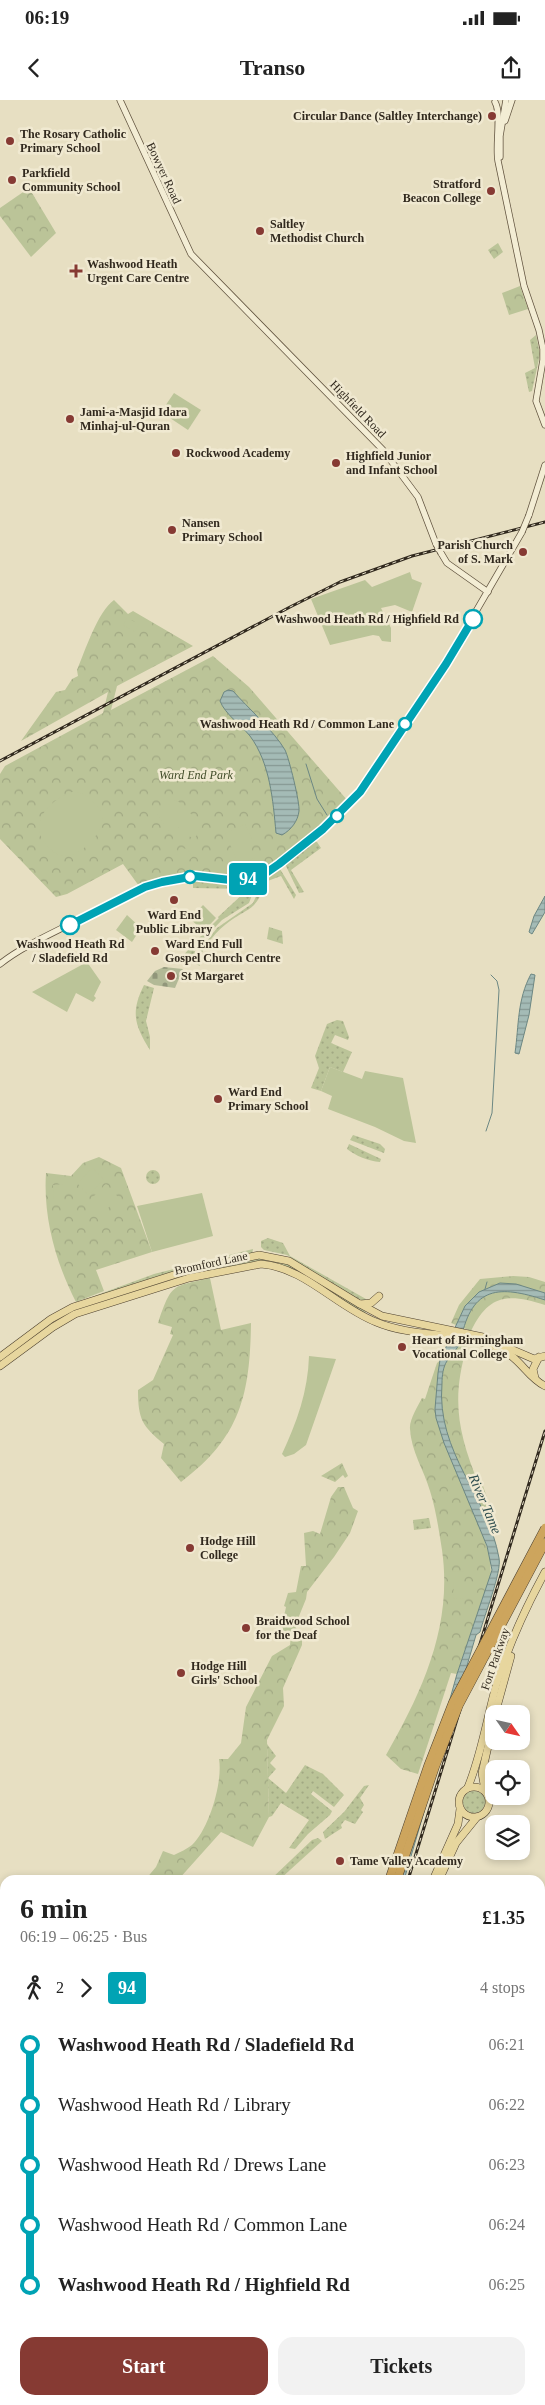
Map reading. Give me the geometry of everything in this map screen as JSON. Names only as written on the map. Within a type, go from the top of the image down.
[{"type":"highway","points":[[391,1875],[428,1766],[453,1702],[545,1528]]},
{"type":"highway","points":[[400,1875],[435,1767],[459,1705],[545,1543]]},
{"type":"main road","name":"Bowyer Road","points":[[120,100],[191,254]]},
{"type":"main road","points":[[494,101],[500,103],[505,100]]},
{"type":"main road","points":[[501,172],[500,136],[505,100]]},
{"type":"main road","points":[[500,158],[504,122],[512,100]]},
{"type":"main road","points":[[494,101],[498,109],[496,155],[524,286],[539,330],[543,349],[544,360],[536,397],[545,425]]},
{"type":"main road","name":"Highfield Road","points":[[191,254],[383,450],[418,497],[436,544],[447,563],[488,592]]},
{"type":"main road","points":[[0,964],[35,942],[145,887],[178,878],[195,876],[239,881],[266,873],[323,829],[354,799],[366,784],[446,664],[522,532],[545,465]]},
{"type":"main road","name":"Bromford Lane","points":[[0,1357],[64,1312],[252,1256],[270,1256],[297,1266],[358,1304],[388,1317],[462,1335],[528,1357],[543,1355]]},
{"type":"main road","name":"Bromford Lane","points":[[0,1366],[53,1327],[75,1314],[169,1280],[241,1267],[271,1265],[295,1275],[376,1322],[400,1330],[450,1333]]},
{"type":"main road","points":[[358,1304],[371,1303],[379,1296]]},
{"type":"main road","points":[[372,1316],[429,1333]]},
{"type":"main road","name":"Bromford Lane","points":[[505,1348],[536,1381],[545,1386]]},
{"type":"main road","name":"Bromford Lane","points":[[536,1381],[533,1369],[543,1355]]},
{"type":"main road","name":"Fort Parkway","points":[[435,1875],[458,1824],[460,1796],[468,1787],[476,1768],[497,1683],[524,1612],[545,1572]]},
{"type":"main road","name":"Fort Parkway","points":[[498,1705],[510,1660],[523,1625],[545,1581]]},
{"type":"main road","points":[[485,1787],[482,1772],[487,1750]]},
{"type":"main road","points":[[468,1787],[478,1787],[485,1791]]},
{"type":"main road","points":[[441,1875],[456,1843],[477,1817],[483,1814],[488,1805]]},
{"type":"main road","points":[[460,1808],[466,1815],[477,1817]]},
{"type":"green space","points":[[29,188],[56,233],[31,257],[0,216],[0,208]]},
{"type":"green space","points":[[498,243],[503,252],[494,259],[488,250]]},
{"type":"green space","points":[[520,286],[528,309],[509,315],[502,293]]},
{"type":"green space","points":[[536,335],[540,354],[532,391],[529,392],[525,373],[535,368],[530,340]]},
{"type":"green space","points":[[174,393],[201,410],[188,430],[161,412]]},
{"type":"green space","points":[[410,572],[412,579],[422,583],[412,612],[395,605],[381,608],[391,628],[391,642],[382,641],[379,636],[373,635],[330,645],[311,599],[365,580],[372,587]]},
{"type":"green space","name":"Ward End Park","points":[[114,600],[128,614],[133,611],[193,646],[117,686],[111,710],[213,656],[249,687],[348,801],[297,847],[267,869],[253,876],[240,879],[226,878],[202,872],[186,872],[139,886],[123,864],[67,894],[56,897],[0,839],[0,774],[5,766],[103,713],[108,692],[21,741],[56,692],[65,690],[72,679],[78,676],[77,670],[97,622],[108,605]]},
{"type":"green space","points":[[127,618],[139,624],[135,632],[123,625]]},
{"type":"green space","points":[[72,792],[80,793],[90,799],[102,812],[103,819],[96,836],[89,844],[73,855],[64,856],[57,854],[47,845],[41,837],[39,828],[45,811],[52,803]]},
{"type":"green space","points":[[174,800],[179,802],[202,825],[194,840],[179,827],[171,834],[157,814]]},
{"type":"green space","points":[[245,824],[252,839],[248,841],[255,858],[239,865],[225,833]]},
{"type":"green space","points":[[314,841],[321,848],[291,870],[304,892],[299,893],[285,864]]},
{"type":"green space","points":[[181,847],[188,850],[192,857],[190,859],[186,860],[178,856],[177,852]]},
{"type":"green space","points":[[278,868],[296,895],[294,899],[281,876],[265,882],[256,903],[216,933],[198,960],[200,966],[196,964],[201,949],[217,928],[253,903],[258,892],[259,879]]},
{"type":"green space","points":[[193,881],[229,883],[250,882],[254,890],[249,903],[222,920],[196,947],[192,945],[245,892],[244,889],[193,888]]},
{"type":"green space","points":[[203,905],[216,918],[204,931],[190,919]]},
{"type":"green space","points":[[127,915],[141,928],[132,942],[116,930]]},
{"type":"green space","points":[[269,927],[282,931],[283,944],[267,939]]},
{"type":"green space","points":[[190,948],[196,952],[189,965],[178,961]]},
{"type":"green space","points":[[87,962],[101,982],[93,1002],[76,993],[67,1012],[32,992]]},
{"type":"green space","points":[[164,967],[183,969],[175,988],[154,985],[147,981],[155,971]]},
{"type":"green space","points":[[144,985],[154,988],[146,1021],[150,1037],[150,1050],[141,1034],[136,1019],[137,1004]]},
{"type":"green space","points":[[337,1020],[343,1021],[349,1037],[348,1040],[335,1035],[331,1043],[352,1052],[343,1072],[330,1067],[321,1091],[311,1088],[319,1068],[315,1056],[327,1024]]},
{"type":"green space","points":[[330,1067],[362,1079],[365,1071],[403,1078],[416,1143],[404,1141],[375,1127],[328,1109],[332,1096],[321,1091]]},
{"type":"green space","points":[[353,1135],[380,1144],[385,1149],[384,1153],[350,1140]]},
{"type":"green space","points":[[349,1144],[381,1159],[380,1162],[354,1154],[347,1149]]},
{"type":"green space","points":[[99,1157],[121,1168],[152,1252],[96,1270],[104,1291],[76,1302],[62,1272],[52,1240],[47,1207],[46,1173],[71,1176],[83,1163]]},
{"type":"green space","points":[[93,1168],[104,1180],[88,1195],[77,1183]]},
{"type":"green space","points":[[150,1170],[156,1170],[160,1177],[156,1184],[150,1184],[146,1180],[146,1174]]},
{"type":"green space","points":[[63,1184],[63,1199],[54,1199],[53,1185]]},
{"type":"green space","points":[[106,1184],[119,1198],[98,1217],[86,1204]]},
{"type":"green space","points":[[202,1193],[213,1236],[152,1252],[137,1206]]},
{"type":"green space","points":[[268,1238],[283,1243],[290,1256],[366,1299],[365,1301],[354,1298],[287,1255],[264,1250],[261,1247],[261,1241]]},
{"type":"green space","points":[[253,1249],[252,1254],[78,1302],[154,1274]]},
{"type":"green space","points":[[258,1257],[288,1263],[366,1312],[364,1314],[311,1282],[264,1262],[92,1306],[91,1303],[192,1272]]},
{"type":"green space","points":[[513,1276],[529,1277],[545,1282],[545,1305],[510,1298],[493,1303],[485,1310],[471,1331],[451,1323],[459,1305],[480,1279]]},
{"type":"green space","points":[[210,1278],[221,1330],[251,1323],[248,1371],[238,1412],[229,1431],[217,1448],[201,1465],[181,1482],[161,1458],[164,1444],[146,1427],[140,1415],[138,1390],[153,1380],[173,1335],[170,1334],[172,1327],[158,1323],[170,1294],[187,1283]]},
{"type":"green space","points":[[461,1343],[467,1346],[459,1383],[458,1400],[462,1432],[479,1485],[483,1486],[498,1529],[485,1541],[490,1557],[491,1576],[457,1674],[451,1673],[418,1774],[401,1769],[386,1755],[411,1707],[432,1657],[439,1632],[443,1605],[444,1578],[437,1520],[430,1491],[415,1453],[410,1425],[422,1398],[425,1399],[437,1363]]},
{"type":"green space","points":[[309,1356],[336,1359],[306,1445],[294,1454],[285,1457],[282,1454],[297,1418],[304,1394]]},
{"type":"green space","points":[[342,1463],[348,1476],[345,1478],[343,1475],[335,1482],[321,1476]]},
{"type":"green space","points":[[338,1487],[344,1487],[353,1508],[358,1511],[350,1533],[307,1592],[295,1626],[302,1639],[302,1645],[283,1688],[284,1706],[267,1740],[269,1817],[253,1847],[221,1832],[182,1875],[149,1875],[156,1867],[163,1851],[174,1855],[186,1849],[198,1838],[204,1828],[217,1792],[220,1769],[219,1759],[228,1759],[241,1743],[246,1707],[272,1656],[290,1645],[291,1636],[285,1635],[282,1626],[286,1607],[284,1606],[288,1593],[296,1592],[301,1566],[306,1566],[304,1533],[313,1531],[320,1534],[331,1497]]},
{"type":"green space","points":[[429,1518],[431,1528],[414,1530],[413,1520]]},
{"type":"green space","points":[[449,1571],[464,1572],[464,1599],[453,1598],[454,1582],[449,1582]]},
{"type":"green space","points":[[267,1744],[276,1756],[270,1763],[276,1769],[268,1778],[286,1793],[305,1765],[323,1774],[344,1795],[334,1807],[313,1791],[311,1794],[332,1811],[295,1849],[289,1848],[309,1820],[281,1803],[272,1816],[269,1817]]},
{"type":"green space","points":[[369,1785],[360,1798],[364,1805],[361,1810],[363,1812],[355,1824],[345,1820],[341,1825],[342,1828],[325,1839],[323,1832],[344,1812],[364,1786]]},
{"type":"green space","points":[[474,1791],[482,1794],[485,1802],[482,1810],[474,1813],[466,1810],[463,1802],[466,1794]]},
{"type":"green space","points":[[318,1838],[322,1841],[285,1875],[275,1875],[312,1840]]},
{"type":"water","points":[[228,690],[233,691],[268,727],[287,755],[299,811],[294,825],[282,835],[276,833],[272,795],[266,770],[257,747],[250,736],[229,715],[220,701],[224,692]]},
{"type":"water","points":[[545,896],[545,912],[532,934],[529,932],[534,916]]},
{"type":"water","points":[[531,974],[535,975],[529,1015],[519,1054],[515,1053],[519,1013],[523,993]]},
{"type":"water","points":[[500,1283],[516,1284],[545,1293],[545,1300],[514,1292],[490,1294],[480,1299],[472,1308],[459,1345],[449,1358],[444,1369],[442,1408],[447,1431],[454,1453],[485,1514],[493,1535],[499,1565],[480,1632],[476,1635],[405,1875],[400,1875],[457,1674],[492,1570],[487,1546],[444,1443],[435,1409],[440,1360],[465,1306],[479,1292]]},
{"type":"waterway","points":[[306,764],[317,799],[327,815]]},
{"type":"waterway","points":[[486,1131],[492,1113],[499,990],[497,981],[491,975]]},
{"type":"waterway","points":[[485,1289],[487,1282]]},
{"type":"railway","points":[[0,761],[340,582],[412,556],[545,522]]},
{"type":"railway","points":[[410,1875],[545,1431]]},
{"type":"bus line","name":"94","points":[[70,925],[145,887],[162,882],[195,876],[239,881],[266,873],[279,864],[337,817],[360,792],[446,664],[473,619]]},
{"type":"place","name":"Circular Dance (Saltley Interchange)","points":[[492,116]]},
{"type":"place","name":"The Rosary Catholic Primary School","points":[[10,141]]},
{"type":"place","name":"Parkfield Community School","points":[[12,180]]},
{"type":"place","name":"Stratford Beacon College","points":[[491,191]]},
{"type":"place","name":"Saltley Methodist Church","points":[[260,231]]},
{"type":"place","name":"Washwood Heath Urgent Care Centre","points":[[76,271]]},
{"type":"place","name":"Jami-a-Masjid Idara Minhaj-ul-Quran","points":[[70,419]]},
{"type":"place","name":"Rockwood Academy","points":[[176,453]]},
{"type":"place","name":"Highfield Junior and Infant School","points":[[336,463]]},
{"type":"place","name":"Nansen Primary School","points":[[172,530]]},
{"type":"place","name":"Parish Church of S. Mark","points":[[523,552]]},
{"type":"place","name":"Washwood Heath Rd / Highfield Rd","points":[[473,619]]},
{"type":"place","name":"Washwood Heath Rd / Common Lane","points":[[405,724]]},
{"type":"place","name":"Ward End Public Library","points":[[174,900]]},
{"type":"place","name":"Washwood Heath Rd / Sladefield Rd","points":[[70,925]]},
{"type":"place","name":"Ward End Full Gospel Church Centre","points":[[155,951]]},
{"type":"place","name":"St Margaret","points":[[171,976]]},
{"type":"place","name":"Ward End Primary School","points":[[218,1099]]},
{"type":"place","name":"Heart of Birmingham Vocational College","points":[[402,1347]]},
{"type":"place","name":"Hodge Hill College","points":[[190,1548]]},
{"type":"place","name":"Braidwood School for the Deaf","points":[[246,1628]]},
{"type":"place","name":"Hodge Hill Girls' School","points":[[181,1673]]},
{"type":"place","name":"Tame Valley Academy","points":[[340,1861]]},
{"type":"water label","name":"River Tame","points":[[485,1504]]}]
